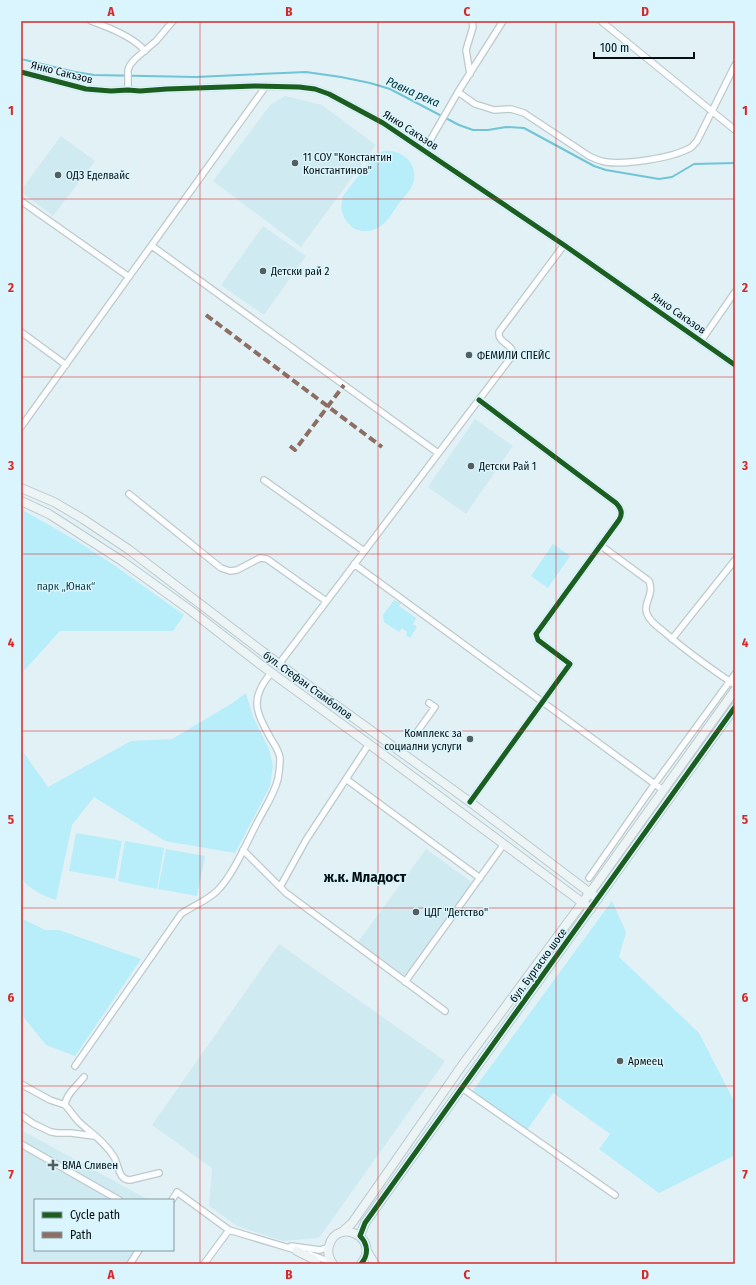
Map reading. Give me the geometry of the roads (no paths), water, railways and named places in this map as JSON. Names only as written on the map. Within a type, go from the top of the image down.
[{"type":"main road","name":"бул. Стефан Стамболов","points":[[21,488],[54,502],[128,549],[278,664],[470,802],[598,899]]},
{"type":"main road","name":"бул. Стефан Стамболов","points":[[21,501],[49,514],[122,561],[591,909]]},
{"type":"main road","points":[[271,673],[278,664]]},
{"type":"main road","name":"бул. Бургаско шосе","points":[[328,1259],[333,1238],[352,1223],[460,1068],[589,893],[735,690]]},
{"type":"main road","name":"бул. Бургаско шосе","points":[[360,1236],[365,1222],[735,707]]},
{"type":"main road","points":[[342,1232],[354,1233],[360,1236],[364,1242],[366,1256],[362,1264]]},
{"type":"main road","points":[[297,1251],[313,1259],[317,1264]]},
{"type":"main road","points":[[366,1251],[375,1264]]},
{"type":"street","points":[[91,21],[132,40],[140,45],[145,51]]},
{"type":"street","points":[[128,90],[128,74],[130,65],[156,41],[173,21]]},
{"type":"street","points":[[470,74],[466,50],[473,27],[472,21]]},
{"type":"street","points":[[424,151],[458,92],[503,21]]},
{"type":"street","points":[[601,21],[735,130]]},
{"type":"street","points":[[458,92],[475,104],[494,110],[511,109],[524,113],[589,156],[598,160],[615,163],[658,159],[690,149],[697,141],[735,65]]},
{"type":"street","name":"Янко Сакъзов","points":[[21,72],[86,89],[111,91],[266,86],[315,89],[329,94],[382,123],[424,151],[564,245],[735,365]]},
{"type":"street","points":[[22,425],[266,86]]},
{"type":"street","points":[[21,201],[129,277]]},
{"type":"street","points":[[278,664],[513,355],[512,349],[499,338],[499,332],[564,245]]},
{"type":"street","points":[[152,246],[438,453]]},
{"type":"street","points":[[701,341],[735,292]]},
{"type":"street","points":[[21,332],[66,365]]},
{"type":"street","points":[[470,802],[570,664],[538,640],[536,634],[620,518],[621,512],[619,505],[479,400]]},
{"type":"street","points":[[264,480],[364,551]]},
{"type":"street","points":[[129,494],[221,568],[230,571],[237,570],[260,558],[267,559],[326,601]]},
{"type":"street","points":[[600,545],[649,581],[652,588],[646,610],[648,617],[672,639],[732,683]]},
{"type":"street","points":[[672,639],[735,560]]},
{"type":"street","points":[[354,564],[663,790]]},
{"type":"street","points":[[75,1066],[181,914],[190,907],[212,895],[218,890],[230,874],[269,800],[278,780],[280,757],[259,715],[257,702],[259,690],[271,673]]},
{"type":"street","points":[[588,878],[654,784],[732,683],[735,674]]},
{"type":"street","points":[[417,732],[435,707],[429,703]]},
{"type":"street","points":[[280,887],[306,840],[369,744]]},
{"type":"street","points":[[346,779],[480,878]]},
{"type":"street","points":[[405,982],[504,844]]},
{"type":"street","points":[[243,850],[290,896],[445,1011]]},
{"type":"street","points":[[65,1105],[65,1102],[71,1092],[84,1077]]},
{"type":"street","points":[[21,1084],[50,1100],[65,1105],[78,1121],[90,1130],[94,1136],[109,1149],[115,1159],[120,1173],[127,1180],[159,1173]]},
{"type":"street","points":[[462,1088],[615,1195]]},
{"type":"street","points":[[21,1115],[34,1124],[51,1132],[94,1136]]},
{"type":"street","points":[[21,1144],[117,1199]]},
{"type":"street","points":[[173,1199],[177,1192],[229,1230],[328,1259]]},
{"type":"street","points":[[204,1264],[229,1230]]},
{"type":"street","points":[[275,1244],[320,1250],[328,1259]]},
{"type":"street","points":[[130,1264],[138,1251]]},
{"type":"waterway","name":"Равна река","points":[[21,59],[94,75],[196,77],[306,72],[341,77],[390,89],[459,125],[473,130],[488,130],[506,127],[524,128],[594,166],[606,170],[659,179],[672,177],[694,164],[735,163]]},
{"type":"place","name":"11 СОУ \"Константин Константинов\"","points":[[295,163]]},
{"type":"place","name":"ОДЗ Еделвайс","points":[[58,175]]},
{"type":"place","name":"Детски рай 2","points":[[263,271]]},
{"type":"place","name":"ФЕМИЛИ СПЕЙС","points":[[469,355]]},
{"type":"place","name":"Детски Рай 1","points":[[471,466]]},
{"type":"place","name":"Комплекс за социални услуги","points":[[470,739]]},
{"type":"place","name":"ЦДГ \"Детство\"","points":[[416,912]]},
{"type":"place","name":"Армеец","points":[[620,1061]]},
{"type":"place","name":"ВМА Сливен","points":[[53,1165]]},
{"type":"district","name":"ж.к. Младост","points":[[365,877]]},
{"type":"park label","name":"парк „Юнак“","points":[[66,586]]}]
